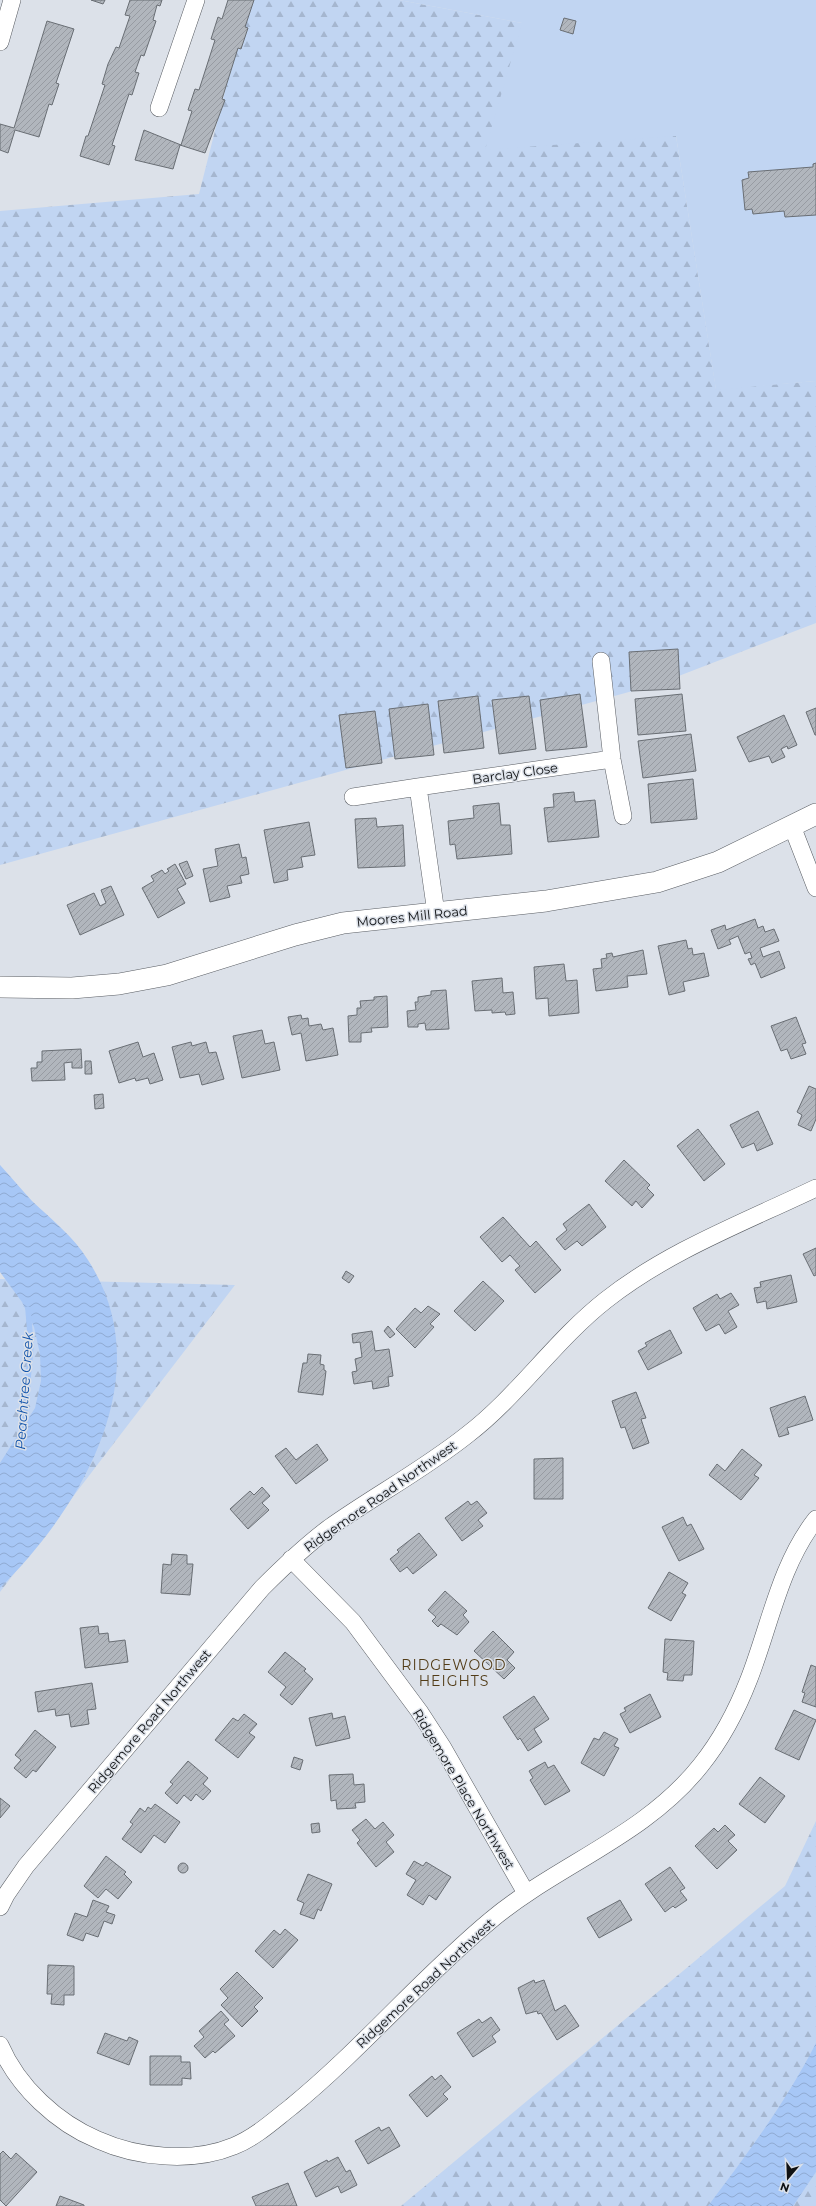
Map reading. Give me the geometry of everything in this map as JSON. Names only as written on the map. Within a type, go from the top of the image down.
[{"type":"street","points":[[0,42],[12,0]]},
{"type":"street","points":[[159,108],[196,0]]},
{"type":"street","points":[[601,661],[612,759],[623,816]]},
{"type":"street","name":"Barclay Close","points":[[352,797],[612,759]]},
{"type":"street","points":[[418,787],[436,913]]},
{"type":"street","name":"Moores Mill Road","points":[[0,987],[72,988],[119,984],[167,975],[295,935],[343,923],[546,901],[657,882],[718,862],[816,814]]},
{"type":"street","points":[[792,826],[816,888]]},
{"type":"street","name":"Ridgemore Road Northwest","points":[[0,1907],[6,1895],[26,1866],[262,1588],[291,1559],[329,1528],[438,1457],[469,1434],[503,1404],[577,1324],[634,1279],[685,1250],[816,1188]]},
{"type":"street","name":"Ridgemore Road Northwest","points":[[0,2045],[16,2073],[34,2096],[62,2120],[85,2135],[114,2148],[149,2155],[172,2157],[199,2154],[232,2147],[257,2134],[316,2087],[461,1945],[526,1893],[642,1822],[671,1798],[700,1766],[722,1735],[740,1702],[780,1585],[793,1557],[816,1519]]},
{"type":"street","name":"Ridgemore Place Northwest","points":[[291,1559],[353,1622],[419,1711],[443,1748],[526,1893]]},
{"type":"green space","points":[[248,0],[399,0],[522,23],[676,136],[716,389],[816,381],[816,623],[658,684],[0,865],[0,211],[199,194]]},
{"type":"green space","points":[[399,0],[816,0],[816,381],[716,390],[676,136],[485,150],[522,23]]},
{"type":"green space","points":[[0,1279],[235,1285],[0,1592]]},
{"type":"green space","points":[[816,1821],[816,2206],[401,2206],[785,1886]]},
{"type":"water","points":[[0,1165],[32,1201],[76,1243],[88,1260],[109,1303],[117,1347],[114,1392],[102,1436],[84,1478],[59,1518],[31,1555],[0,1588],[0,1463],[35,1408],[41,1381],[40,1354],[34,1327],[22,1302],[0,1272]]},
{"type":"water","points":[[816,2043],[816,2172],[793,2206],[708,2206],[752,2147],[779,2107]]},
{"type":"building","points":[[91,0],[105,0],[103,4]]},
{"type":"building","points":[[130,0],[162,0],[160,6],[157,5],[153,20],[156,21],[144,56],[141,55],[135,72],[139,73],[132,95],[129,94],[112,145],[115,146],[109,165],[80,156],[105,85],[102,84],[108,64],[116,47],[119,48],[130,16],[125,15]]},
{"type":"building","points":[[228,0],[254,0],[245,27],[248,28],[241,49],[238,48],[222,99],[225,100],[205,153],[180,145],[173,169],[135,160],[144,130],[181,145],[192,111],[188,110],[195,89],[199,90],[215,40],[211,39],[218,17],[222,19]]},
{"type":"building","points":[[564,18],[576,21],[573,34],[560,30]]},
{"type":"building","points":[[47,21],[74,29],[56,83],[59,84],[52,105],[49,104],[39,137],[15,130],[8,153],[0,150],[0,124],[14,128]]},
{"type":"building","points":[[816,163],[816,215],[785,217],[784,211],[753,214],[752,209],[745,210],[742,180],[749,178],[748,172],[813,167],[813,164]]},
{"type":"building","points":[[678,649],[680,689],[631,691],[629,652]]},
{"type":"building","points":[[580,694],[587,747],[546,751],[540,700]]},
{"type":"building","points":[[682,694],[686,731],[638,735],[635,699]]},
{"type":"building","points":[[478,696],[484,748],[444,753],[438,701]]},
{"type":"building","points":[[529,696],[536,749],[499,754],[492,700]]},
{"type":"building","points":[[428,704],[434,755],[395,759],[389,709]]},
{"type":"building","points":[[816,708],[816,735],[815,735],[806,712]]},
{"type":"building","points":[[375,711],[382,763],[346,768],[339,715]]},
{"type":"building","points":[[784,715],[797,745],[788,749],[787,746],[781,749],[785,757],[772,763],[769,756],[749,762],[737,737]]},
{"type":"building","points":[[691,734],[696,771],[643,778],[638,741]]},
{"type":"building","points":[[693,779],[697,819],[651,823],[648,784]]},
{"type":"building","points":[[574,792],[575,802],[595,800],[599,837],[548,842],[544,808],[554,807],[553,794]]},
{"type":"building","points":[[499,803],[501,825],[510,825],[512,854],[457,859],[455,844],[450,845],[448,821],[474,818],[473,806]]},
{"type":"building","points":[[376,818],[377,827],[403,825],[405,866],[358,868],[355,819]]},
{"type":"building","points":[[309,822],[315,855],[301,857],[303,867],[287,870],[288,880],[274,883],[264,830]]},
{"type":"building","points":[[239,844],[242,858],[246,857],[249,874],[240,876],[242,883],[227,886],[230,897],[210,902],[203,869],[218,866],[215,849]]},
{"type":"building","points":[[187,861],[193,876],[186,879],[179,864]]},
{"type":"building","points":[[175,864],[186,884],[177,889],[185,903],[158,918],[142,888],[154,881],[151,876],[162,870],[165,874],[169,871],[167,869]]},
{"type":"building","points":[[111,886],[124,915],[80,935],[67,905],[94,893],[100,906],[106,903],[101,890]]},
{"type":"building","points":[[755,919],[758,928],[763,926],[765,932],[774,929],[779,941],[760,948],[763,957],[779,951],[785,968],[761,978],[755,963],[751,965],[748,959],[752,958],[750,952],[745,954],[738,936],[729,940],[731,944],[718,949],[711,930],[725,925],[726,930]]},
{"type":"building","points":[[686,940],[688,949],[692,948],[693,955],[704,953],[709,976],[683,982],[685,991],[669,995],[658,946]]},
{"type":"building","points":[[643,950],[647,974],[627,976],[628,987],[596,991],[593,969],[602,968],[601,959],[607,958],[606,954],[612,953],[613,957]]},
{"type":"building","points":[[564,964],[566,981],[577,980],[579,1013],[549,1016],[548,998],[536,999],[534,967]]},
{"type":"building","points":[[502,978],[503,993],[513,992],[515,1014],[506,1015],[505,1012],[492,1013],[492,1010],[475,1011],[472,981]]},
{"type":"building","points":[[446,990],[449,1029],[426,1030],[425,1023],[418,1024],[418,1027],[408,1027],[407,1011],[416,1010],[415,1002],[418,1002],[418,997],[431,995],[431,991]]},
{"type":"building","points":[[387,996],[388,1027],[371,1028],[372,1032],[361,1033],[361,1042],[349,1042],[348,1016],[357,1015],[357,1008],[361,1008],[360,1001],[374,1000],[374,997]]},
{"type":"building","points":[[301,1015],[302,1019],[308,1018],[309,1026],[321,1024],[323,1030],[333,1028],[338,1055],[306,1061],[301,1033],[292,1035],[288,1017]]},
{"type":"building","points":[[796,1017],[806,1043],[802,1044],[806,1054],[791,1059],[787,1049],[781,1051],[771,1026]]},
{"type":"building","points":[[262,1030],[265,1044],[274,1042],[280,1070],[242,1078],[233,1036]]},
{"type":"building","points":[[138,1042],[143,1057],[154,1053],[163,1080],[150,1084],[148,1078],[136,1081],[135,1078],[119,1083],[109,1051]]},
{"type":"building","points":[[191,1042],[192,1046],[206,1042],[209,1053],[216,1052],[224,1079],[202,1085],[199,1074],[180,1078],[172,1047]]},
{"type":"building","points":[[81,1049],[82,1068],[72,1068],[72,1062],[64,1063],[65,1080],[32,1081],[31,1068],[37,1068],[37,1062],[42,1062],[42,1051]]},
{"type":"building","points":[[85,1061],[91,1061],[92,1074],[85,1074]]},
{"type":"building","points":[[809,1086],[816,1089],[816,1119],[811,1131],[798,1125],[802,1115],[797,1112]]},
{"type":"building","points":[[103,1094],[104,1108],[95,1109],[94,1095]]},
{"type":"building","points":[[758,1111],[773,1144],[757,1151],[754,1143],[742,1148],[730,1125]]},
{"type":"building","points":[[698,1129],[725,1164],[704,1181],[677,1146]]},
{"type":"building","points":[[624,1160],[650,1185],[647,1188],[654,1195],[642,1208],[636,1201],[632,1206],[605,1181]]},
{"type":"building","points":[[589,1204],[606,1227],[582,1246],[577,1241],[565,1250],[556,1239],[567,1230],[563,1224]]},
{"type":"building","points":[[503,1217],[530,1247],[536,1241],[561,1270],[535,1293],[515,1270],[520,1266],[510,1255],[502,1262],[480,1237]]},
{"type":"building","points":[[816,1248],[816,1275],[814,1276],[803,1254]]},
{"type":"building","points":[[346,1271],[354,1276],[349,1283],[342,1278]]},
{"type":"building","points":[[791,1275],[797,1302],[767,1309],[766,1301],[757,1303],[754,1288],[761,1287],[760,1282]]},
{"type":"building","points":[[483,1281],[504,1301],[475,1331],[454,1311]]},
{"type":"building","points":[[731,1293],[739,1305],[728,1311],[737,1327],[725,1334],[719,1324],[706,1331],[693,1308],[717,1294],[720,1299]]},
{"type":"building","points":[[428,1306],[440,1314],[430,1324],[434,1327],[415,1348],[396,1329],[415,1308],[421,1313]]},
{"type":"building","points":[[388,1326],[395,1334],[390,1338],[384,1331]]},
{"type":"building","points":[[670,1330],[682,1353],[648,1370],[638,1351],[647,1346],[645,1343]]},
{"type":"building","points":[[372,1331],[375,1351],[389,1349],[393,1376],[388,1377],[389,1386],[373,1389],[372,1381],[354,1384],[352,1372],[357,1371],[355,1359],[362,1357],[360,1342],[353,1343],[352,1334]]},
{"type":"building","points":[[308,1354],[321,1355],[320,1364],[324,1365],[324,1370],[326,1371],[323,1395],[298,1392],[303,1363],[307,1363]]},
{"type":"building","points":[[636,1392],[646,1418],[641,1419],[649,1443],[633,1449],[625,1427],[621,1428],[612,1401]]},
{"type":"building","points":[[805,1396],[813,1420],[787,1428],[789,1434],[779,1437],[770,1408]]},
{"type":"building","points":[[317,1444],[328,1460],[296,1484],[275,1456],[286,1448],[296,1460]]},
{"type":"building","points":[[742,1449],[762,1465],[754,1475],[759,1478],[741,1500],[709,1475],[717,1464],[725,1471]]},
{"type":"building","points":[[563,1458],[563,1499],[534,1499],[534,1459]]},
{"type":"building","points":[[262,1487],[270,1496],[262,1503],[269,1510],[248,1529],[230,1509],[250,1491],[254,1495]]},
{"type":"building","points":[[468,1501],[471,1505],[477,1501],[487,1513],[478,1520],[483,1526],[462,1541],[445,1518]]},
{"type":"building","points":[[683,1517],[687,1526],[691,1524],[704,1549],[679,1561],[662,1527]]},
{"type":"building","points":[[419,1533],[437,1555],[413,1574],[407,1567],[400,1572],[390,1559],[399,1552],[397,1550]]},
{"type":"building","points":[[172,1554],[187,1555],[187,1564],[193,1564],[190,1595],[161,1593],[163,1564],[171,1565]]},
{"type":"building","points":[[669,1572],[688,1583],[682,1593],[686,1595],[671,1621],[648,1608]]},
{"type":"building","points":[[445,1591],[467,1611],[463,1615],[469,1622],[457,1635],[441,1624],[438,1627],[432,1621],[436,1617],[428,1610]]},
{"type":"building","points":[[98,1626],[99,1634],[108,1633],[109,1642],[125,1640],[128,1662],[85,1668],[80,1628]]},
{"type":"building","points":[[493,1631],[514,1652],[507,1660],[515,1668],[504,1679],[474,1651]]},
{"type":"building","points":[[665,1639],[694,1641],[692,1675],[684,1675],[683,1681],[667,1680],[668,1673],[663,1672]]},
{"type":"building","points":[[285,1652],[306,1669],[304,1671],[313,1679],[292,1705],[280,1695],[286,1687],[268,1672]]},
{"type":"building","points":[[811,1665],[816,1667],[816,1707],[802,1702],[805,1693],[802,1692]]},
{"type":"building","points":[[92,1683],[96,1709],[87,1710],[89,1724],[71,1727],[69,1714],[56,1716],[55,1709],[38,1712],[35,1692]]},
{"type":"building","points":[[650,1694],[661,1717],[630,1733],[620,1714],[626,1711],[624,1708]]},
{"type":"building","points":[[534,1696],[549,1719],[534,1729],[542,1742],[528,1751],[520,1738],[518,1740],[503,1717]]},
{"type":"building","points":[[794,1710],[816,1720],[799,1760],[775,1749]]},
{"type":"building","points":[[332,1713],[333,1719],[345,1716],[350,1738],[316,1746],[309,1718]]},
{"type":"building","points":[[244,1714],[257,1724],[249,1733],[255,1737],[238,1758],[215,1740],[233,1718],[238,1721]]},
{"type":"building","points":[[35,1730],[56,1747],[36,1772],[33,1770],[26,1778],[14,1768],[21,1760],[15,1755]]},
{"type":"building","points":[[604,1732],[618,1739],[614,1746],[619,1748],[604,1776],[581,1763],[594,1738],[599,1740]]},
{"type":"building","points":[[294,1757],[303,1760],[300,1770],[291,1767]]},
{"type":"building","points":[[188,1761],[208,1778],[203,1784],[211,1791],[203,1800],[196,1794],[191,1801],[184,1795],[177,1804],[165,1793],[173,1784],[170,1782]]},
{"type":"building","points":[[545,1762],[548,1768],[554,1765],[570,1791],[545,1805],[530,1780],[533,1778],[529,1771]]},
{"type":"building","points":[[353,1774],[354,1785],[364,1784],[365,1802],[355,1803],[356,1808],[337,1809],[336,1800],[331,1801],[329,1775]]},
{"type":"building","points":[[760,1777],[785,1796],[765,1823],[739,1804]]},
{"type":"building","points":[[0,1798],[10,1806],[0,1818]]},
{"type":"building","points":[[155,1804],[180,1822],[165,1843],[154,1835],[141,1853],[122,1839],[133,1824],[130,1822],[140,1808],[145,1812],[148,1807],[151,1809]]},
{"type":"building","points":[[366,1819],[375,1829],[383,1822],[394,1835],[386,1842],[394,1852],[376,1867],[357,1843],[360,1840],[352,1830]]},
{"type":"building","points":[[319,1823],[320,1832],[312,1833],[311,1824]]},
{"type":"building","points":[[725,1825],[735,1835],[728,1841],[737,1850],[717,1869],[695,1846],[714,1828],[718,1832]]},
{"type":"building","points":[[106,1856],[126,1872],[124,1874],[132,1882],[118,1899],[106,1889],[98,1898],[84,1886]]},
{"type":"building","points":[[414,1861],[423,1866],[426,1862],[451,1877],[436,1900],[429,1895],[423,1905],[407,1895],[416,1880],[406,1874]]},
{"type":"building","points":[[181,1863],[185,1863],[188,1868],[185,1873],[181,1873],[178,1870],[178,1866]]},
{"type":"building","points":[[670,1867],[685,1888],[680,1891],[687,1900],[675,1908],[673,1906],[665,1912],[645,1884]]},
{"type":"building","points":[[308,1874],[332,1884],[321,1911],[318,1909],[314,1919],[300,1914],[304,1903],[297,1900]]},
{"type":"building","points":[[93,1900],[109,1906],[106,1912],[115,1915],[112,1924],[104,1921],[98,1937],[86,1933],[83,1941],[67,1935],[75,1913],[87,1917]]},
{"type":"building","points":[[620,1900],[632,1920],[599,1938],[587,1918]]},
{"type":"building","points":[[285,1929],[298,1940],[273,1968],[255,1951],[274,1930],[280,1935]]},
{"type":"building","points":[[48,1965],[74,1966],[74,1995],[64,1995],[64,2005],[51,2004],[52,1994],[47,1994]]},
{"type":"building","points":[[237,1972],[263,1998],[254,2007],[258,2011],[242,2027],[221,2005],[228,1998],[220,1989]]},
{"type":"building","points":[[534,1980],[535,1983],[544,1980],[555,2011],[565,2005],[579,2026],[557,2040],[541,2013],[538,2014],[537,2011],[526,2014],[518,1988]]},
{"type":"building","points":[[221,2011],[229,2020],[224,2024],[235,2036],[215,2053],[213,2051],[205,2058],[194,2046],[204,2037],[199,2031]]},
{"type":"building","points":[[491,2017],[500,2030],[492,2036],[496,2042],[473,2057],[457,2033],[479,2019],[482,2023]]},
{"type":"building","points":[[105,2033],[127,2041],[129,2037],[138,2041],[129,2065],[97,2053]]},
{"type":"building","points":[[150,2056],[181,2056],[181,2062],[190,2062],[191,2079],[182,2078],[182,2085],[150,2085]]},
{"type":"building","points":[[441,2075],[451,2087],[443,2094],[448,2099],[427,2117],[409,2095],[432,2076],[435,2080]]},
{"type":"building","points":[[379,2127],[381,2131],[389,2127],[400,2146],[368,2164],[355,2141]]},
{"type":"building","points":[[3,2151],[11,2159],[16,2153],[37,2172],[6,2206],[0,2200],[0,2154]]},
{"type":"building","points":[[338,2157],[346,2172],[350,2170],[357,2185],[341,2193],[338,2186],[316,2197],[304,2172],[327,2160],[328,2162]]},
{"type":"building","points":[[288,2183],[297,2206],[256,2206],[252,2197]]},
{"type":"building","points":[[60,2196],[84,2205],[84,2206],[56,2206]]},
{"type":"waterway","name":"Peachtree Creek","points":[[23,1434],[31,1346],[28,1309]]},
{"type":"district","name":"RIDGEWOOD HEIGHTS","points":[[454,1674]]}]
